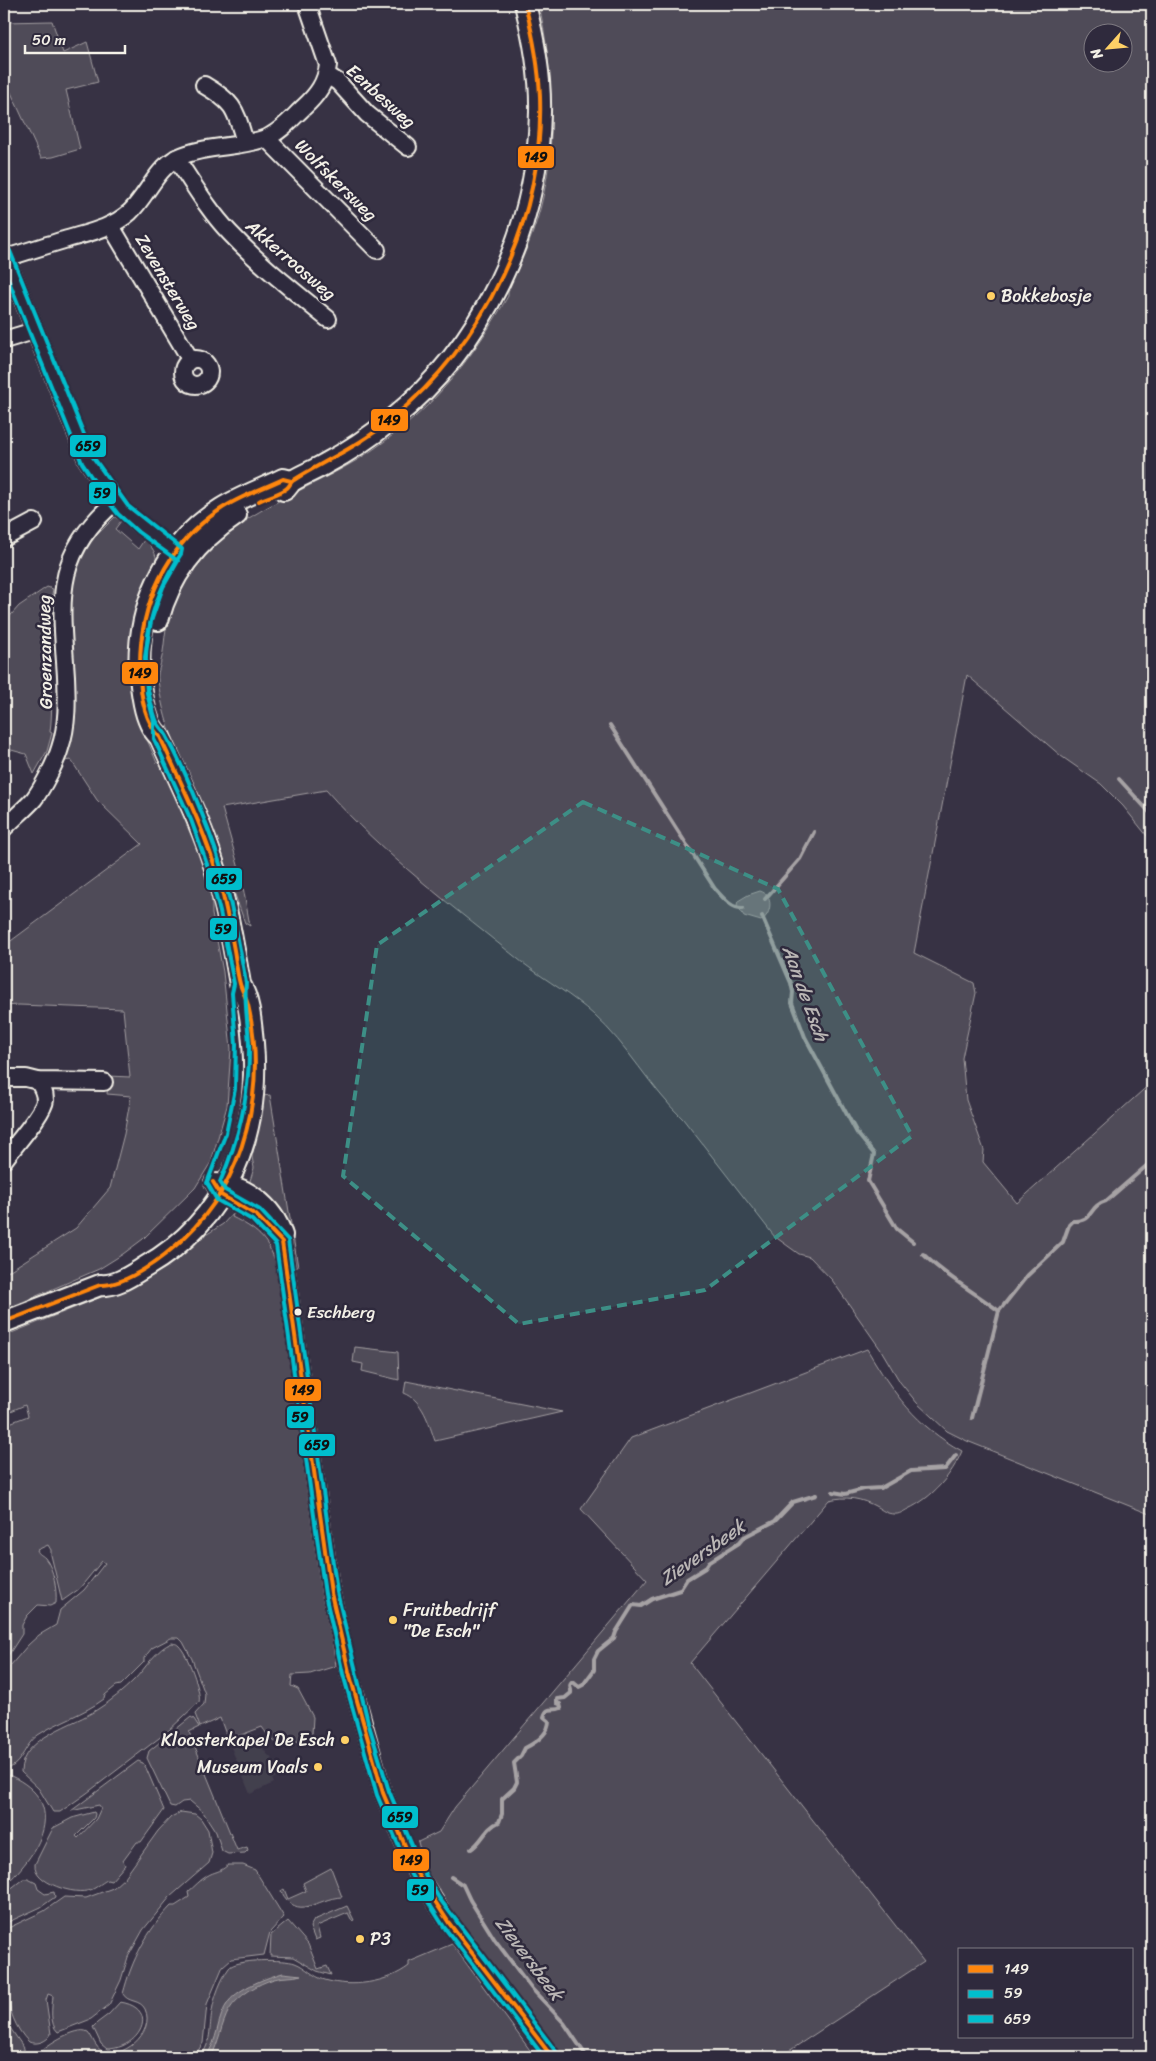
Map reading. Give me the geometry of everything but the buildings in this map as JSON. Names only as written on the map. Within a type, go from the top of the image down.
[{"type":"main road","points":[[4,1322],[100,1285],[104,1278],[139,1260],[171,1236],[221,1186],[240,1105],[243,1058],[238,994],[240,984],[226,911],[213,860],[200,824],[160,737],[162,729],[151,671],[154,635],[189,535],[221,509],[283,479],[291,481],[354,447],[409,404],[440,372],[459,348],[495,292],[525,217],[533,186],[538,149],[540,84],[535,47],[525,4]]},
{"type":"street","points":[[181,555],[138,524],[115,502],[87,460],[5,256],[111,226],[130,212],[149,190],[160,172],[176,158],[191,153],[266,138],[283,126],[309,102],[323,85],[327,75],[328,65],[307,4]]},
{"type":"street","name":"Eenbesweg","points":[[327,75],[338,82],[367,114],[408,147]]},
{"type":"street","points":[[204,85],[222,95],[232,105],[245,142]]},
{"type":"street","name":"Wolfskersweg","points":[[266,138],[377,250]]},
{"type":"street","name":"Akkerroosweg","points":[[176,158],[201,197],[228,232],[260,263],[328,319]]},
{"type":"street","name":"Zevensterweg","points":[[111,226],[190,359]]},
{"type":"street","points":[[4,340],[34,331]]},
{"type":"street","name":"Groenzandweg","points":[[4,828],[34,798],[60,748],[68,709],[62,592],[68,563],[88,531],[104,511],[115,502]]},
{"type":"street","points":[[4,538],[34,522]]},
{"type":"street","points":[[4,1078],[26,1078],[38,1081],[104,1082]]},
{"type":"street","points":[[4,1160],[45,1102],[44,1090],[38,1081]]},
{"type":"street","points":[[221,1186],[256,1215],[282,1242],[331,1593],[355,1698],[383,1793],[416,1872],[448,1923],[552,2057]]},
{"type":"highlighted area","points":[[583,802],[778,889],[912,1136],[705,1290],[519,1324],[343,1176],[377,945]]},
{"type":"shaded area","points":[[539,4],[1152,4],[1152,842],[1123,806],[1101,784],[1061,756],[967,675],[914,953],[974,983],[976,993],[962,1058],[966,1100],[984,1150],[983,1162],[1017,1203],[1152,1082],[1152,1515],[967,1441],[947,1431],[917,1403],[900,1382],[881,1350],[832,1280],[810,1257],[799,1254],[774,1236],[683,1119],[660,1094],[606,1027],[577,1001],[523,963],[421,881],[371,837],[326,790],[222,808],[241,876],[250,926],[245,923],[200,798],[171,734],[161,698],[158,673],[166,629],[177,596],[193,569],[212,547],[234,528],[286,497],[350,464],[397,432],[430,403],[473,352],[508,296],[508,290],[533,233],[543,197],[550,149],[551,125],[550,76]]},
{"type":"shaded area","points":[[52,21],[63,53],[87,42],[98,82],[66,90],[80,149],[53,157],[41,158],[8,86],[4,82],[4,22]]},
{"type":"shaded area","points":[[115,517],[121,521],[115,529],[138,549],[144,540],[152,548],[157,560],[143,730],[157,763],[161,761],[194,839],[212,895],[212,914],[223,972],[231,1049],[227,1106],[211,1162],[195,1188],[143,1239],[99,1269],[4,1310],[4,1274],[76,1228],[110,1188],[124,1134],[131,1096],[107,1094],[109,1076],[130,1077],[123,1009],[4,1006],[4,946],[142,844],[97,800],[71,760],[64,761],[71,581],[85,547]]},
{"type":"shaded area","points":[[47,587],[53,589],[49,624],[52,696],[50,732],[52,733],[47,751],[34,774],[26,754],[4,748],[4,623],[19,606]]},
{"type":"shaded area","points":[[760,891],[768,896],[770,905],[765,918],[761,921],[744,916],[737,905],[738,901]]},
{"type":"shaded area","points":[[270,1095],[298,1267],[296,1267],[291,1239],[249,1184],[254,1168],[252,1157],[263,1096]]},
{"type":"shaded area","points":[[234,1212],[232,1217],[254,1230],[265,1241],[276,1264],[336,1666],[310,1674],[292,1675],[291,1686],[298,1689],[313,1717],[312,1734],[286,1747],[272,1739],[262,1727],[228,1740],[220,1718],[200,1727],[195,1714],[204,1704],[205,1694],[192,1659],[183,1642],[179,1638],[171,1638],[152,1648],[144,1658],[144,1662],[121,1685],[116,1686],[105,1695],[104,1699],[38,1735],[14,1765],[10,1768],[4,1766],[4,1673],[28,1645],[39,1635],[56,1625],[60,1610],[84,1590],[105,1563],[102,1561],[79,1589],[62,1601],[51,1550],[48,1545],[37,1550],[45,1558],[53,1573],[56,1603],[50,1606],[38,1605],[27,1616],[22,1625],[22,1634],[4,1662],[4,1425],[28,1416],[25,1405],[4,1414],[4,1336],[146,1279],[169,1264],[190,1245],[223,1224]]},
{"type":"shaded area","points":[[355,1347],[398,1352],[399,1380],[362,1371],[363,1364],[353,1362]]},
{"type":"shaded area","points":[[867,1349],[886,1380],[907,1407],[931,1431],[962,1451],[953,1469],[925,1499],[896,1514],[885,1512],[871,1504],[853,1499],[829,1500],[690,1663],[924,1962],[780,2057],[562,2057],[463,1930],[427,1876],[418,1842],[439,1832],[455,1807],[647,1580],[581,1509],[631,1438]]},
{"type":"shaded area","points":[[406,1381],[562,1412],[435,1441],[428,1420],[421,1407],[411,1396],[404,1393]]},
{"type":"shaded area","points":[[172,1643],[179,1646],[190,1664],[198,1690],[199,1702],[167,1732],[87,1793],[60,1812],[53,1812],[39,1789],[21,1772],[23,1760],[30,1750],[51,1733],[103,1706],[134,1680],[161,1649]]},
{"type":"shaded area","points":[[191,1717],[199,1727],[189,1732],[237,1850],[247,1847],[248,1850],[245,1853],[228,1854],[222,1851],[216,1832],[203,1812],[190,1801],[182,1802],[175,1807],[170,1806],[147,1758],[149,1751]]},
{"type":"shaded area","points":[[250,1731],[268,1755],[288,1772],[272,1779],[274,1783],[250,1794],[228,1740]]},
{"type":"shaded area","points":[[138,1761],[143,1763],[146,1768],[164,1810],[141,1842],[137,1842],[123,1861],[125,1865],[111,1881],[107,1880],[90,1890],[84,1891],[75,1891],[56,1886],[41,1877],[36,1871],[35,1864],[53,1828],[72,1818],[94,1812],[94,1818],[76,1836],[78,1838],[96,1819],[101,1808],[99,1805],[71,1811]]},
{"type":"shaded area","points":[[4,1773],[25,1784],[38,1797],[44,1811],[44,1826],[39,1841],[30,1857],[4,1886]]},
{"type":"shaded area","points":[[181,1812],[195,1814],[201,1819],[208,1830],[212,1853],[209,1863],[170,1897],[143,1930],[128,1957],[121,1980],[109,2005],[91,2019],[58,2032],[52,2020],[53,1996],[48,1994],[46,2000],[51,2034],[41,2042],[29,2042],[13,2018],[9,2004],[6,1989],[4,1930],[44,1911],[64,1897],[86,1898],[113,1888],[125,1877],[158,1831],[171,1817]]},
{"type":"shaded area","points":[[228,1865],[243,1865],[255,1870],[284,1917],[270,1932],[264,1955],[231,1959],[223,1966],[207,2004],[203,2043],[194,2057],[34,2057],[60,2038],[83,2031],[88,2032],[102,2051],[110,2053],[118,2052],[135,2043],[146,2027],[145,2009],[123,1994],[141,1946],[171,1906],[175,1906],[189,1897],[188,1892],[204,1878]]},
{"type":"shaded area","points":[[331,1868],[342,1897],[301,1907],[294,1906],[281,1891],[284,1889],[288,1899],[306,1891],[303,1883]]},
{"type":"shaded area","points":[[23,1879],[36,1883],[38,1889],[45,1894],[54,1892],[55,1897],[41,1907],[4,1924],[4,1894]]},
{"type":"shaded area","points":[[347,1906],[354,1920],[352,1921],[348,1913],[317,1926],[320,1938],[315,1940],[310,1927],[314,1920]]},
{"type":"shaded area","points":[[288,1921],[308,1944],[318,1969],[327,1966],[331,1975],[317,1971],[293,1957],[270,1956],[271,1935]]},
{"type":"shaded area","points":[[452,1944],[535,2057],[200,2057],[207,2046],[213,2006],[218,1989],[226,1972],[233,1965],[250,1961],[271,1960],[290,1962],[325,1980],[357,1984],[380,1980],[400,1972],[409,1966],[409,1962]]},
{"type":"shaded area","points":[[283,1973],[301,1975],[268,1981],[255,1987],[237,2000],[229,2010],[211,2057],[205,2057],[213,2044],[222,2014],[229,2001],[247,1987]]},
{"type":"shaded area","points":[[120,2002],[133,2006],[140,2012],[143,2020],[141,2028],[129,2042],[119,2047],[107,2049],[101,2044],[93,2027]]},
{"type":"shaded area","points":[[4,2019],[24,2048],[24,2052],[20,2057],[4,2057]]},
{"type":"waterway","name":"Aan de Esch","points":[[610,725],[715,889],[731,905],[743,908]]},
{"type":"waterway","points":[[1119,779],[1152,815]]},
{"type":"waterway","points":[[765,899],[800,859],[814,832]]},
{"type":"waterway","name":"Aan de Esch","points":[[762,916],[791,983],[793,992],[792,1003],[805,1037],[857,1133],[874,1154],[868,1181],[897,1229],[913,1242]]},
{"type":"waterway","name":"Zieversbeek","points":[[972,1418],[999,1311],[1027,1276],[1063,1242],[1069,1225],[1073,1221],[1080,1221],[1088,1216],[1096,1206],[1106,1201],[1152,1161]]},
{"type":"waterway","name":"Aan de Esch","points":[[923,1254],[950,1277],[999,1311]]},
{"type":"waterway","name":"Zieversbeek","points":[[833,1492],[845,1494],[864,1489],[881,1488],[911,1471],[945,1469],[956,1455]]},
{"type":"waterway","name":"Zieversbeek","points":[[471,1849],[490,1828],[499,1822],[502,1814],[502,1799],[514,1788],[517,1782],[514,1763],[521,1756],[525,1748],[537,1741],[547,1730],[549,1721],[544,1717],[545,1713],[549,1710],[561,1708],[560,1704],[557,1703],[557,1699],[565,1698],[571,1693],[571,1683],[573,1682],[579,1687],[583,1685],[594,1670],[594,1659],[598,1651],[614,1638],[633,1605],[641,1606],[652,1599],[680,1590],[687,1579],[739,1543],[744,1537],[775,1521],[793,1502],[816,1495]]},
{"type":"waterway","name":"Zieversbeek","points":[[451,1877],[463,1885],[495,1940],[532,1989],[564,2023],[587,2057]]},
{"type":"transit line","name":"149","points":[[259,501],[284,490],[293,481],[379,429],[424,389],[454,354],[480,316],[502,276],[519,233],[532,189],[539,143],[540,97],[538,74],[525,4]]},
{"type":"transit line","name":"659","points":[[10,251],[93,457],[128,506],[182,549],[160,592],[153,613],[148,634],[146,676],[156,720],[166,735],[184,771],[216,850],[231,907],[246,983],[249,1044],[246,1097],[233,1148],[220,1182],[225,1190],[260,1210],[288,1240],[337,1592],[368,1722],[389,1791],[422,1869],[439,1898],[557,2053]]},
{"type":"transit line","name":"59","points":[[4,269],[82,463],[118,514],[138,532],[178,561],[163,587],[151,621],[145,657],[147,693],[154,721],[154,739],[191,820],[209,870],[220,912],[234,984],[232,993],[236,1044],[235,1089],[226,1133],[207,1183],[217,1200],[252,1220],[276,1245],[325,1594],[343,1674],[377,1795],[411,1875],[444,1927],[544,2057]]},
{"type":"transit line","name":"149","points":[[4,1322],[100,1285],[122,1281],[145,1269],[184,1238],[205,1215],[223,1189],[237,1160],[246,1130],[255,1068],[253,1036],[248,1005],[239,980],[222,892],[208,846],[160,737],[146,714],[141,687],[141,645],[144,622],[160,578],[185,540],[228,504],[283,479],[291,481]]},
{"type":"transit line","name":"149","points":[[213,1182],[221,1195],[256,1215],[282,1242],[331,1593],[349,1672],[383,1793],[416,1872],[449,1923],[552,2057]]},
{"type":"place","name":"Bokkebosje","points":[[991,296]]},
{"type":"place","name":"Eschberg","points":[[298,1312]]},
{"type":"place","name":"Fruitbedrijf \"De Esch\"","points":[[393,1620]]},
{"type":"place","name":"Kloosterkapel De Esch","points":[[345,1740]]},
{"type":"place","name":"Museum Vaals","points":[[318,1767]]},
{"type":"place","name":"P3","points":[[360,1939]]}]
